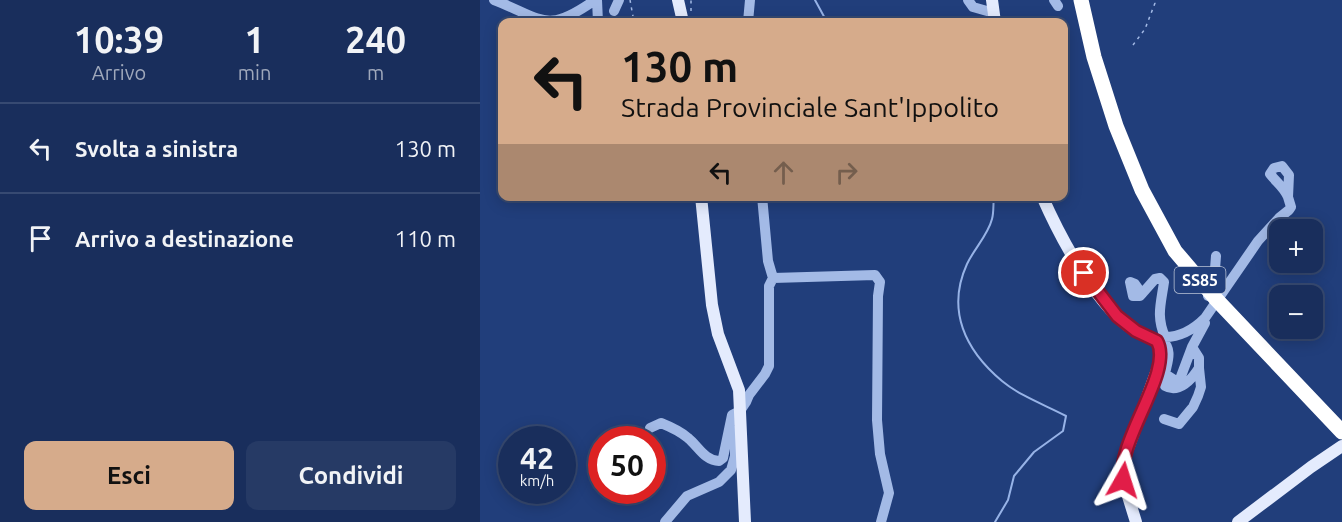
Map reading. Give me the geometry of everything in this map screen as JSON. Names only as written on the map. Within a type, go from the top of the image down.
[{"type":"highway","name":"SS85","points":[[1081,0],[1094,57],[1116,126],[1142,190],[1175,251],[1342,437]]},
{"type":"main road","points":[[992,0],[994,18]]},
{"type":"main road","points":[[678,1],[682,18]]},
{"type":"main road","points":[[702,201],[712,305],[718,334],[739,390],[738,412],[745,522]]},
{"type":"main road","points":[[1044,201],[1067,247],[1107,305],[1127,325],[1157,341],[1162,340],[1157,370],[1122,465],[1123,480],[1136,522]]},
{"type":"main road","points":[[1238,522],[1311,467],[1342,437]]},
{"type":"street","points":[[494,0],[535,18]]},
{"type":"street","points":[[748,18],[750,0]]},
{"type":"street","points":[[968,0],[973,7],[994,18]]},
{"type":"street","points":[[568,18],[596,3]]},
{"type":"street","points":[[575,18],[596,3]]},
{"type":"street","points":[[596,3],[598,18]]},
{"type":"street","points":[[1162,340],[1195,327],[1208,313],[1258,241],[1289,210],[1291,207],[1288,197]]},
{"type":"street","points":[[654,426],[661,423],[671,427],[688,437],[708,458],[719,461],[726,452],[730,421],[769,366],[769,286],[773,278],[768,261],[762,201]]},
{"type":"street","points":[[1165,374],[1176,381],[1180,379],[1192,347],[1204,325],[1208,313],[1208,297],[1214,282],[1216,256]]},
{"type":"street","points":[[773,278],[875,275],[880,282],[877,420],[880,454],[889,493],[881,522]]},
{"type":"street","points":[[1142,294],[1155,279],[1160,278],[1164,282],[1159,324],[1162,340],[1169,352],[1163,378],[1165,386],[1179,387],[1188,382],[1199,368]]},
{"type":"street","points":[[1164,420],[1179,424],[1193,407],[1201,387],[1199,358],[1192,347]]},
{"type":"street","points":[[665,522],[687,496],[719,482],[731,470],[735,456],[738,412]]},
{"type":"path","points":[[630,0],[633,18]]},
{"type":"path","points":[[1133,45],[1145,29],[1155,3],[1154,0]]},
{"type":"waterway","points":[[815,0],[825,18]]},
{"type":"waterway","points":[[994,201],[990,225],[967,264],[961,281],[958,297],[963,328],[978,356],[1002,381],[1025,396],[1066,416],[1063,431],[1034,452],[1014,476],[1008,500],[995,522]]},
{"type":"route","points":[[1084,273],[1117,316],[1136,331],[1159,344],[1160,355],[1157,370],[1124,457],[1123,480]]}]
